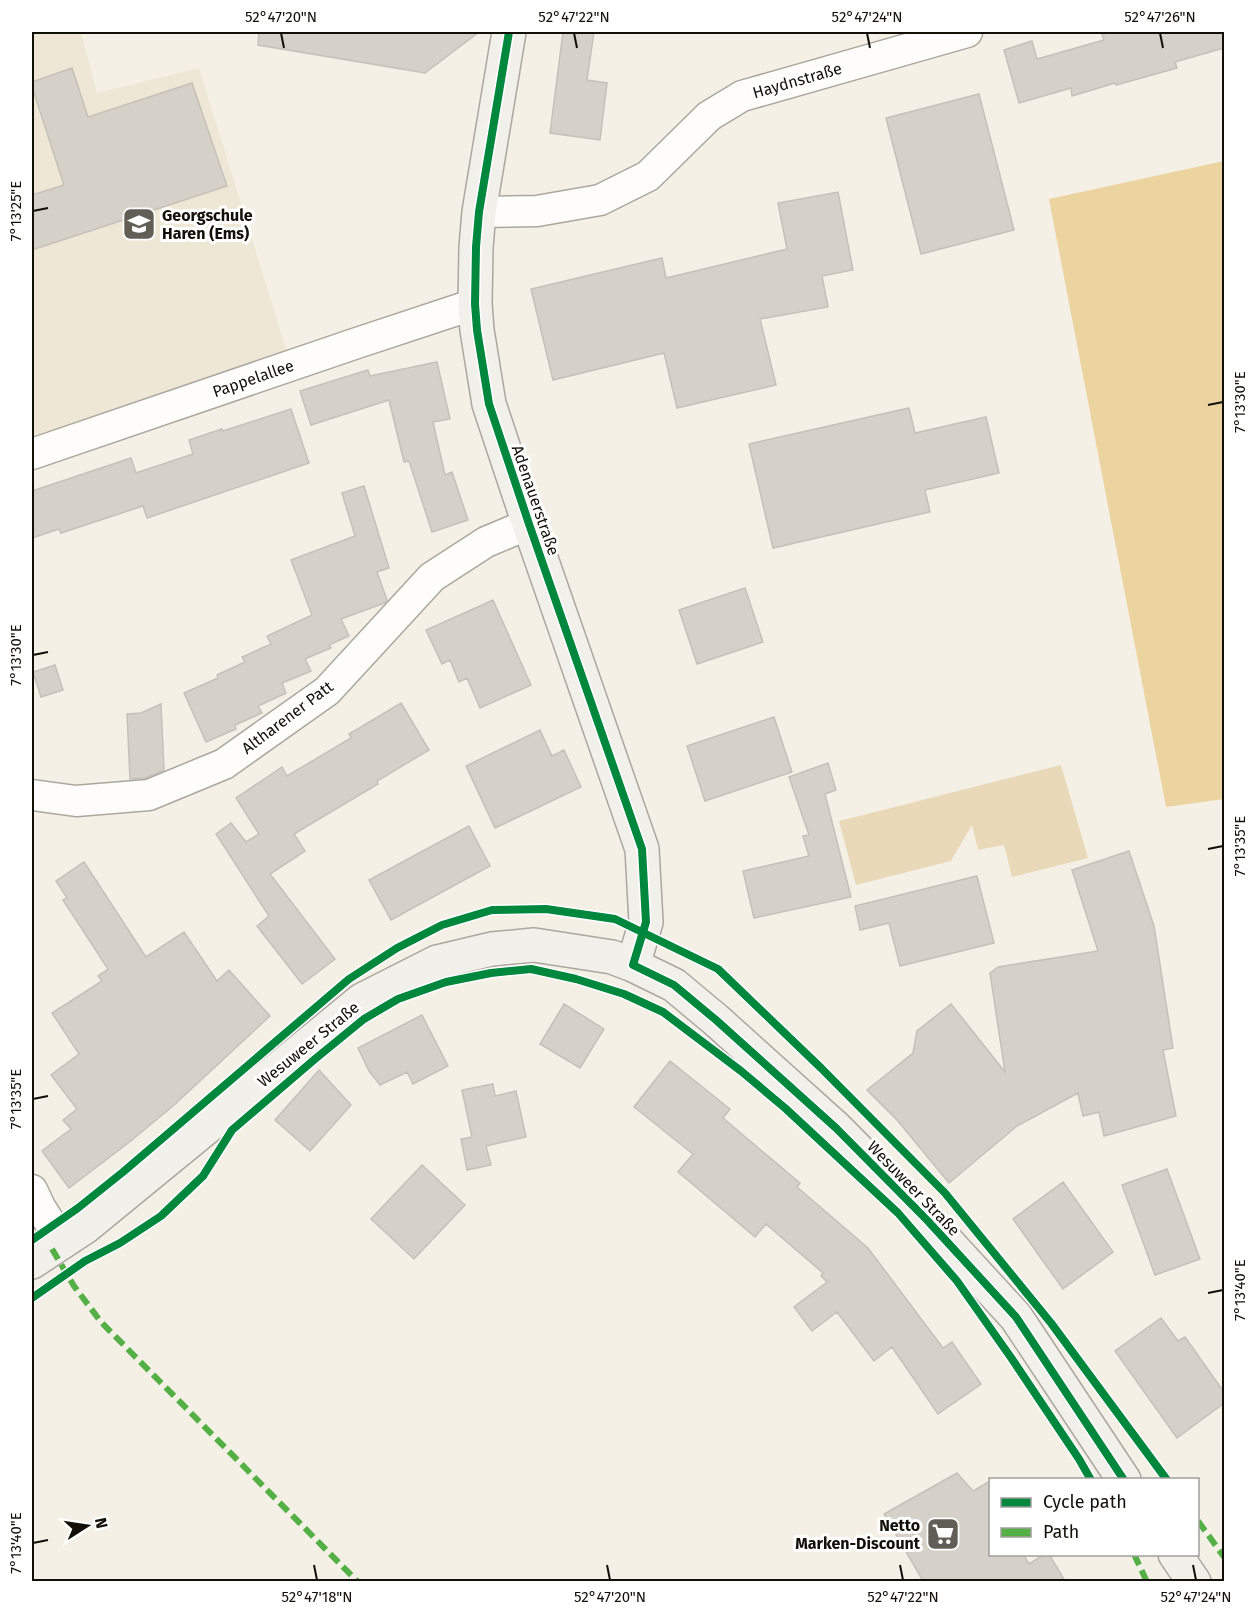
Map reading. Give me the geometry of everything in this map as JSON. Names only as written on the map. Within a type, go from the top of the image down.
[{"type":"main road","name":"Adenauerstraße","points":[[509,32],[479,212],[475,304],[477,330],[489,404],[642,849],[646,922],[633,965]]},
{"type":"main road","name":"Wesuweer Straße","points":[[32,1262],[85,1227],[362,1000],[437,962],[492,949],[534,945],[612,957],[674,985],[716,1020],[836,1128],[927,1220],[1016,1317],[1123,1478]]},
{"type":"main road","points":[[1175,1556],[1194,1581]]},
{"type":"street","name":"Haydnstraße","points":[[479,212],[537,211],[600,200],[648,176],[709,116],[742,96],[967,32]]},
{"type":"street","name":"Pappelallee","points":[[32,454],[475,304]]},
{"type":"street","name":"Altharener Patt","points":[[32,795],[76,801],[149,795],[224,764],[327,691],[432,577],[486,542],[529,524]]},
{"type":"street","points":[[32,1190],[62,1242]]},
{"type":"shaded area","name":"Georgschule Haren (Ems)","points":[[32,32],[81,32],[97,93],[199,68],[288,355],[32,438]]},
{"type":"shaded area","points":[[1224,161],[1224,799],[1166,807],[1049,199]]},
{"type":"shaded area","points":[[1061,765],[1088,858],[1012,877],[1004,845],[978,850],[972,825],[951,861],[856,885],[839,821]]},
{"type":"building","points":[[259,32],[479,32],[425,73],[258,45]]},
{"type":"building","points":[[563,32],[594,32],[587,80],[607,83],[600,140],[550,133]]},
{"type":"building","points":[[1101,32],[1224,32],[1224,48],[1175,62],[1177,68],[1116,85],[1115,83],[1072,96],[1071,88],[1019,103],[1004,50],[1032,41],[1037,59],[1104,40]]},
{"type":"building","points":[[72,68],[88,117],[192,83],[227,186],[32,250],[32,195],[64,185],[32,82]]},
{"type":"building","points":[[979,94],[1014,230],[921,254],[886,118]]},
{"type":"building","points":[[838,192],[853,270],[822,276],[828,307],[760,319],[776,385],[677,408],[664,353],[553,380],[531,289],[662,258],[666,278],[787,249],[778,203]]},
{"type":"building","points":[[437,362],[450,419],[433,422],[445,475],[452,472],[468,520],[432,532],[409,461],[404,462],[389,400],[311,425],[300,391],[368,370],[370,376]]},
{"type":"building","points":[[909,408],[915,433],[986,417],[999,473],[925,490],[930,512],[773,548],[749,444]]},
{"type":"building","points":[[291,409],[309,463],[147,518],[143,506],[61,533],[59,529],[32,538],[32,491],[131,458],[136,473],[193,454],[189,440]]},
{"type":"building","points":[[364,486],[389,568],[377,572],[387,600],[385,603],[341,619],[349,636],[329,645],[331,648],[305,659],[311,671],[282,683],[286,693],[258,706],[262,713],[235,725],[236,729],[206,742],[184,693],[218,678],[217,675],[245,662],[242,657],[271,644],[267,636],[312,615],[291,560],[355,536],[342,493]]},
{"type":"building","points":[[745,588],[763,642],[697,664],[679,610]]},
{"type":"building","points":[[493,600],[531,685],[480,708],[467,678],[459,682],[450,660],[442,664],[426,630]]},
{"type":"building","points":[[55,665],[63,690],[41,697],[33,672]]},
{"type":"building","points":[[401,703],[429,750],[377,781],[378,784],[294,834],[305,851],[270,874],[335,959],[302,984],[257,926],[269,916],[216,834],[231,823],[246,842],[259,834],[236,798],[282,767],[287,776],[351,738],[349,734]]},
{"type":"building","points":[[161,704],[164,770],[145,778],[130,779],[127,714],[141,713]]},
{"type":"building","points":[[774,717],[792,772],[705,801],[687,746]]},
{"type":"building","points":[[540,730],[552,756],[564,750],[581,787],[495,828],[466,766]]},
{"type":"building","points":[[828,763],[836,790],[825,794],[851,897],[754,918],[743,871],[809,856],[803,836],[809,835],[789,777]]},
{"type":"building","points":[[469,826],[490,866],[391,920],[369,880]]},
{"type":"building","points":[[1129,851],[1154,926],[1173,1048],[1163,1050],[1176,1116],[1104,1136],[1099,1112],[1083,1116],[1078,1093],[1017,1126],[949,1183],[897,1120],[867,1090],[913,1053],[917,1031],[951,1004],[1005,1072],[990,973],[998,967],[1098,951],[1072,870]]},
{"type":"building","points":[[84,862],[146,957],[184,932],[217,981],[229,970],[270,1016],[173,1106],[69,1188],[42,1151],[71,1129],[63,1120],[77,1109],[51,1075],[79,1054],[52,1013],[102,981],[98,976],[108,969],[63,900],[67,898],[56,881]]},
{"type":"building","points":[[977,876],[994,943],[900,966],[889,923],[860,930],[855,906]]},
{"type":"building","points":[[564,1004],[604,1029],[580,1068],[540,1044]]},
{"type":"building","points":[[422,1015],[448,1066],[413,1084],[407,1072],[380,1085],[369,1071],[358,1048]]},
{"type":"building","points":[[670,1061],[730,1109],[723,1118],[800,1183],[797,1187],[868,1248],[943,1348],[952,1342],[981,1384],[938,1414],[892,1347],[874,1361],[837,1312],[812,1331],[794,1307],[827,1282],[821,1276],[823,1273],[766,1224],[755,1237],[678,1172],[693,1154],[634,1107]]},
{"type":"building","points":[[319,1070],[351,1105],[310,1151],[275,1120]]},
{"type":"building","points":[[493,1084],[495,1096],[516,1091],[526,1137],[486,1146],[491,1165],[467,1170],[461,1139],[472,1137],[462,1090]]},
{"type":"building","points":[[422,1165],[465,1205],[414,1259],[371,1219]]},
{"type":"building","points":[[1167,1169],[1200,1259],[1155,1275],[1122,1185]]},
{"type":"building","points":[[1063,1182],[1113,1252],[1063,1289],[1013,1219]]},
{"type":"building","points":[[1161,1318],[1178,1341],[1185,1337],[1224,1392],[1224,1403],[1177,1438],[1115,1351]]},
{"type":"building","name":"Netto Marken-Discount","points":[[957,1473],[973,1491],[989,1482],[989,1556],[1024,1556],[1029,1564],[1042,1556],[1050,1556],[1065,1581],[923,1581],[884,1514]]},
{"type":"marked path","points":[[52,1249],[74,1286],[101,1322],[358,1582]]},
{"type":"marked path","points":[[1199,1522],[1224,1557]]},
{"type":"marked path","points":[[1135,1556],[1147,1582]]},
{"type":"cycle path","points":[[509,32],[479,212],[475,304],[477,330],[489,404],[642,849],[646,922],[633,965],[674,985],[716,1020],[836,1128],[927,1220],[1016,1317],[1123,1478]]},
{"type":"cycle path","points":[[32,1240],[78,1208],[123,1172],[349,979],[397,948],[442,925],[492,910],[546,909],[615,919],[718,969],[821,1068],[945,1193],[1051,1323],[1166,1478]]},
{"type":"cycle path","points":[[32,1298],[85,1261],[120,1243],[161,1216],[203,1176],[232,1130],[364,1019],[398,999],[446,982],[491,973],[531,969],[576,979],[624,994],[663,1012],[741,1071],[785,1108],[898,1213],[957,1281],[1012,1359],[1090,1478]]},
{"type":"place","name":"Georgschule Haren (Ems)","points":[[139,224]]},
{"type":"place","name":"Netto Marken-Discount","points":[[943,1534]]}]
